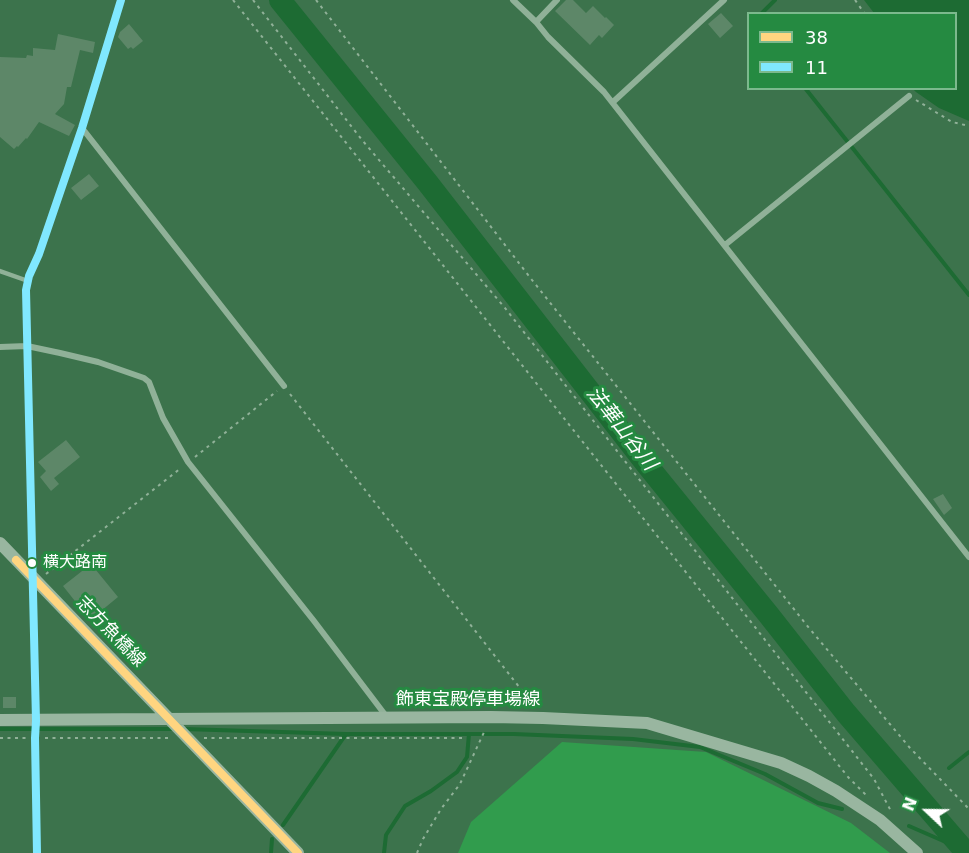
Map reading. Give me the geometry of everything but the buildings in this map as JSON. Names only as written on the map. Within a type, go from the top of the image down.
[{"type":"main road","name":"志方魚橋線","points":[[0,544],[179,730]]},
{"type":"main road","name":"飾東宝殿停車場線","points":[[0,720],[179,730],[387,718],[543,718],[647,723],[781,763],[809,776],[880,820],[917,853]]},
{"type":"main road","points":[[179,730],[298,853]]},
{"type":"street","points":[[37,853],[26,290],[82,128],[122,0]]},
{"type":"street","points":[[513,0],[613,102],[969,557]]},
{"type":"street","points":[[536,22],[557,0]]},
{"type":"street","points":[[613,102],[724,0]]},
{"type":"street","points":[[725,244],[909,96]]},
{"type":"street","points":[[82,128],[284,386]]},
{"type":"street","points":[[0,347],[27,346],[98,362],[144,378],[149,382],[163,418],[189,462],[387,718]]},
{"type":"lane","points":[[0,271],[28,281]]},
{"type":"path","points":[[233,0],[819,741],[866,795]]},
{"type":"path","points":[[253,0],[363,140],[505,308],[874,779],[893,815]]},
{"type":"path","points":[[315,0],[822,645],[910,748],[969,808]]},
{"type":"path","points":[[909,96],[952,122],[969,126]]},
{"type":"path","points":[[33,578],[45,575],[284,386],[543,718]]},
{"type":"path","points":[[417,853],[423,838],[441,809],[460,784],[491,717]]},
{"type":"path","points":[[0,738],[179,730],[462,738]]},
{"type":"shaded area","points":[[864,0],[969,0],[969,121],[939,108],[914,90],[957,90],[957,12],[873,12]]},
{"type":"shaded area","points":[[562,742],[706,752],[851,823],[890,853],[458,853],[471,822]]},
{"type":"waterway","name":"法華山谷川","points":[[280,0],[427,182],[647,465],[846,713],[968,853]]},
{"type":"waterway","points":[[763,12],[775,0]]},
{"type":"waterway","points":[[807,90],[969,295]]},
{"type":"waterway","points":[[0,729],[173,729]]},
{"type":"waterway","points":[[184,729],[346,734],[514,734],[633,739],[700,747],[765,774],[818,803],[842,809]]},
{"type":"waterway","points":[[283,825],[346,734]]},
{"type":"waterway","points":[[384,853],[386,835],[405,806],[457,772],[467,757],[469,734]]},
{"type":"waterway","points":[[949,768],[969,752]]},
{"type":"waterway","points":[[909,826],[964,850]]},
{"type":"waterway","points":[[271,853],[272,839]]},
{"type":"transit line","name":"11","points":[[37,853],[26,290],[82,128],[121,0]]},
{"type":"transit line","name":"38","points":[[16,560],[298,853]]},
{"type":"place","name":"横大路南","points":[[32,563]]}]
